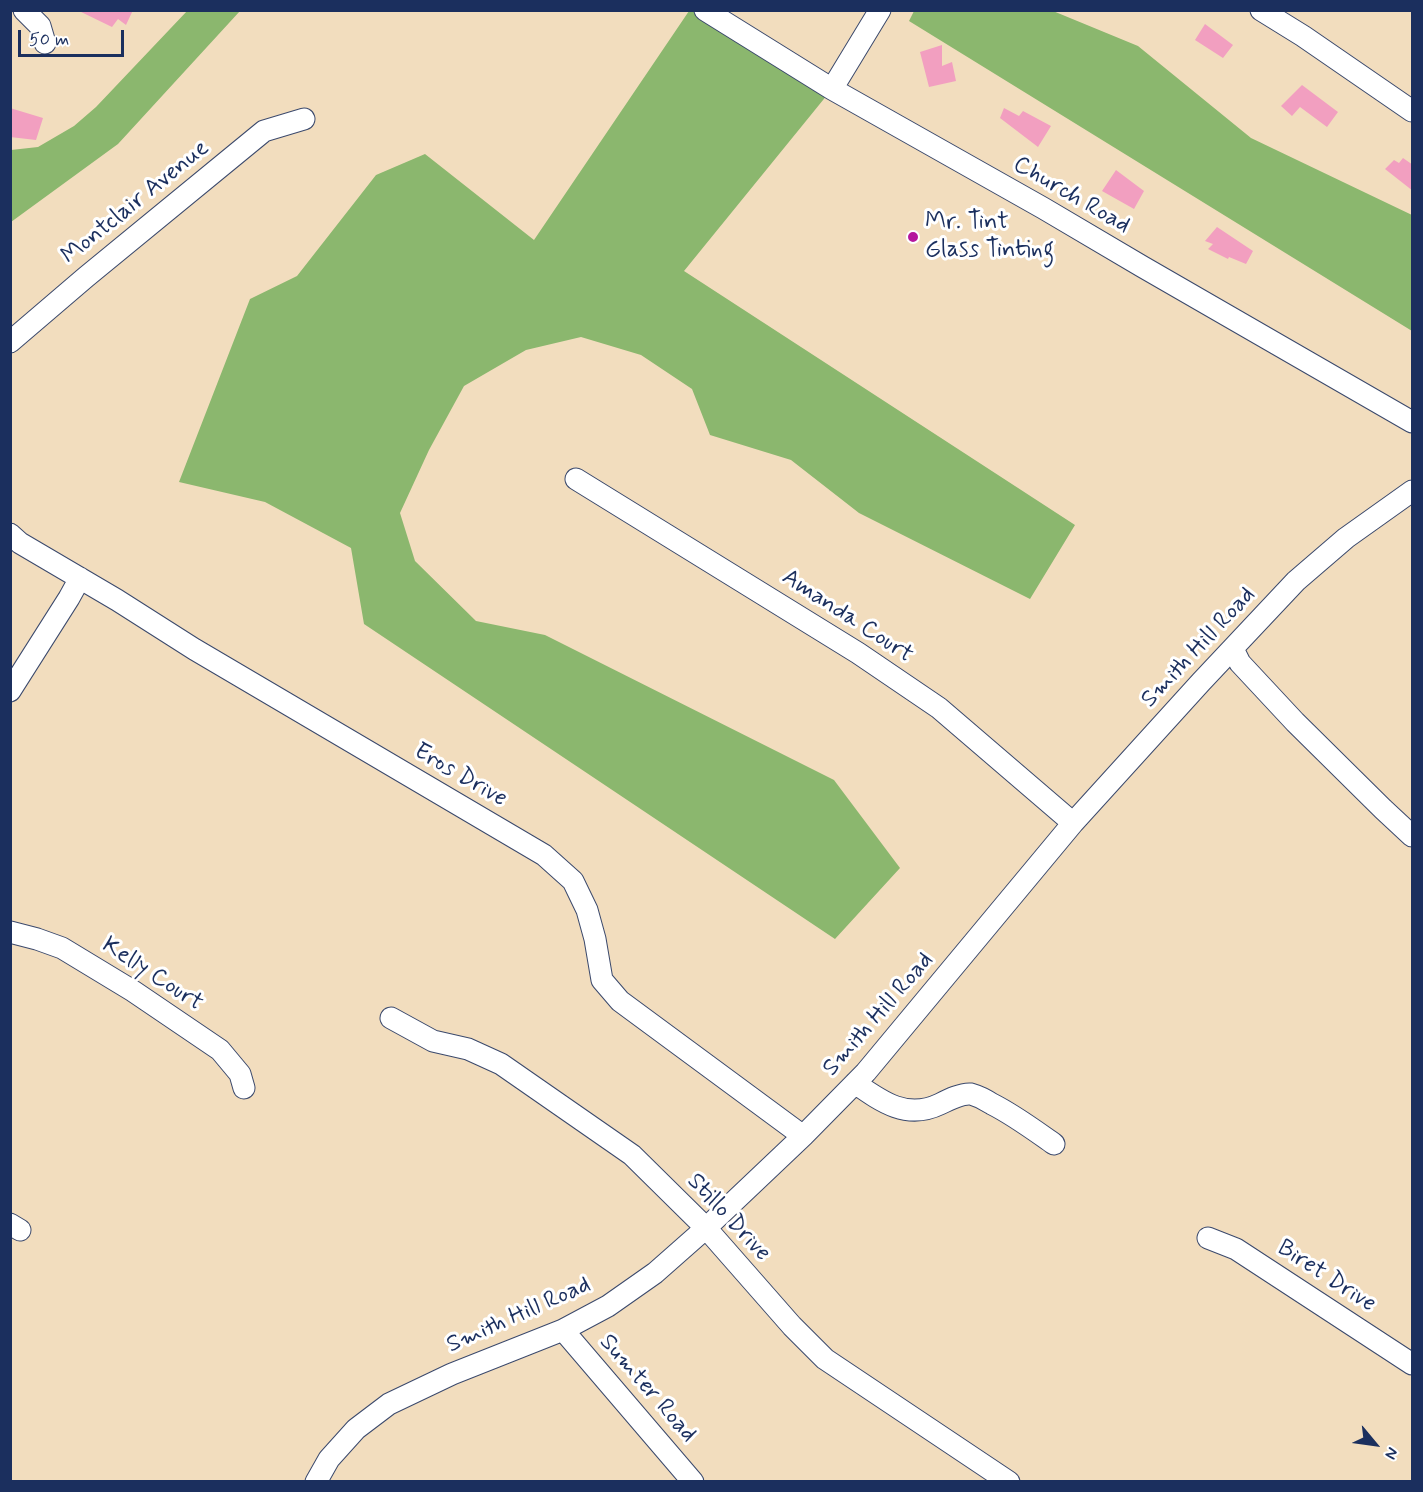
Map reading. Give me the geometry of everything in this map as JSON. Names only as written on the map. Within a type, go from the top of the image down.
[{"type":"street","points":[[24,10],[40,26],[45,43]]},
{"type":"street","name":"Church Road","points":[[705,10],[832,89],[1413,422]]},
{"type":"street","points":[[832,89],[880,10]]},
{"type":"street","points":[[1261,10],[1413,111]]},
{"type":"street","name":"Montclair Avenue","points":[[10,342],[264,131],[304,119]]},
{"type":"street","name":"Amanda Court","points":[[576,479],[858,653],[939,708],[1073,823]]},
{"type":"street","name":"Smith Hill Road","points":[[316,1482],[329,1459],[356,1429],[389,1404],[452,1374],[563,1330],[608,1306],[655,1273],[706,1228],[803,1136],[873,1064],[1073,823],[1296,580],[1346,538],[1413,491]]},
{"type":"street","name":"Eros Drive","points":[[10,534],[20,543],[194,649],[544,855],[573,881],[587,910],[602,980],[620,1001],[803,1136]]},
{"type":"street","points":[[10,691],[80,578]]},
{"type":"street","points":[[1233,649],[1239,663],[1295,722],[1413,836]]},
{"type":"street","name":"Kelly Court","points":[[10,932],[62,948],[133,991],[220,1050],[240,1074],[244,1088]]},
{"type":"street","name":"Stillo Drive","points":[[391,1018],[433,1041],[468,1049],[501,1064],[632,1155],[706,1228],[792,1326],[825,1359],[1009,1482]]},
{"type":"street","points":[[855,1083],[879,1100],[897,1108],[913,1110],[930,1109],[969,1094],[1006,1111],[1054,1144]]},
{"type":"street","name":"Biret Drive","points":[[1208,1238],[1236,1249],[1413,1364]]},
{"type":"street","name":"Sumter Road","points":[[563,1330],[693,1482]]},
{"type":"green space","points":[[188,10],[240,11],[118,144],[11,222],[11,150],[38,147],[74,126],[96,107]]},
{"type":"green space","points":[[689,11],[703,11],[832,89],[684,271],[1075,525],[1030,599],[859,513],[791,460],[710,435],[692,389],[641,355],[581,337],[526,350],[464,386],[429,450],[400,513],[415,561],[476,621],[545,635],[834,780],[900,868],[835,939],[364,624],[351,548],[265,502],[179,482],[250,299],[297,276],[376,175],[425,154],[534,240]]},
{"type":"green space","points":[[914,11],[1053,11],[1138,46],[1251,138],[1412,215],[1412,331],[909,21]]},
{"type":"building","points":[[77,10],[133,10],[126,25],[118,19],[112,27]]},
{"type":"building","points":[[1205,24],[1233,45],[1223,58],[1195,40]]},
{"type":"building","points":[[942,45],[942,66],[952,62],[956,81],[929,87],[920,52]]},
{"type":"building","points":[[1302,85],[1338,112],[1327,127],[1300,107],[1292,116],[1281,106]]},
{"type":"building","points":[[10,108],[43,118],[36,140],[10,137]]},
{"type":"building","points":[[1004,108],[1019,116],[1023,111],[1051,126],[1038,147],[1000,118]]},
{"type":"building","points":[[1403,158],[1413,165],[1413,191],[1385,169],[1394,160],[1399,163]]},
{"type":"building","points":[[1116,170],[1144,191],[1134,209],[1102,191]]},
{"type":"building","points":[[1217,227],[1253,251],[1246,264],[1229,257],[1228,259],[1208,249],[1213,244],[1205,241]]},
{"type":"place","name":"Mr. Tint Glass Tinting","points":[[913,237]]}]
